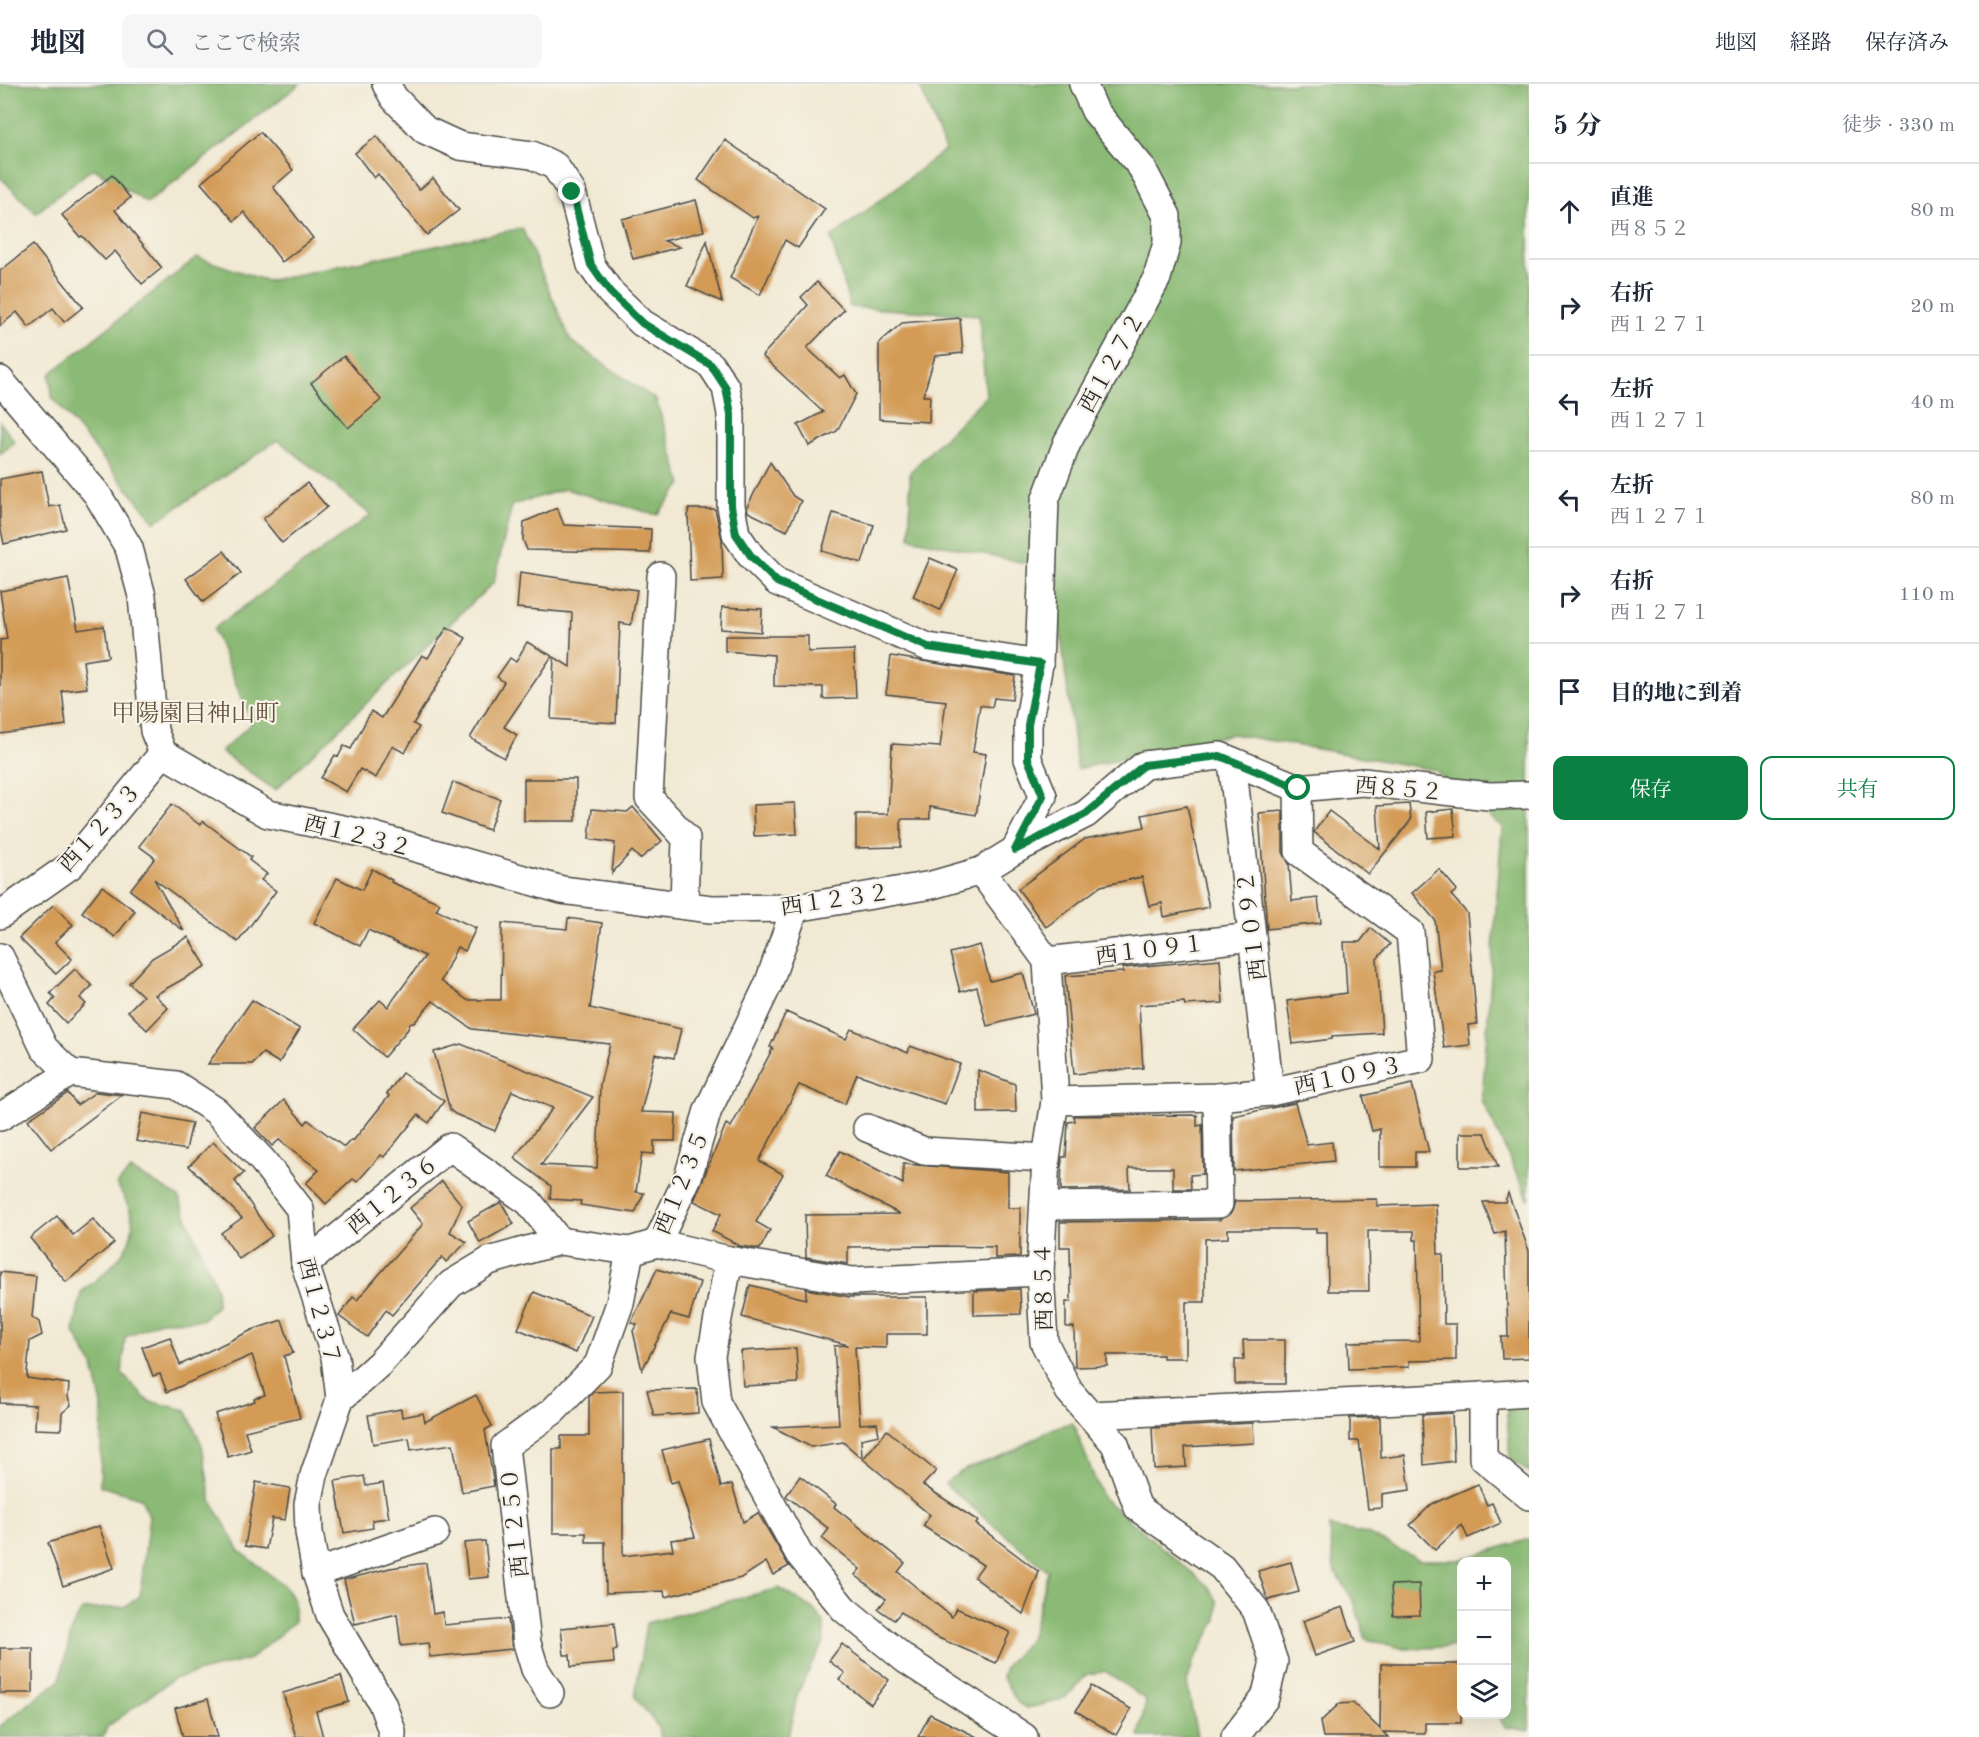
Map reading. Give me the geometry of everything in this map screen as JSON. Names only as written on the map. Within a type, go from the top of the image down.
[{"type":"street","points":[[386,84],[394,98],[425,130],[460,146],[532,155],[555,166],[572,192],[591,265],[610,292],[642,323],[711,365],[726,388],[731,414],[731,506],[736,534],[751,556],[777,582],[928,647],[1040,664]]},
{"type":"street","name":"西１２７２","points":[[1015,850],[1043,796],[1028,759],[1028,725],[1040,664],[1045,501],[1067,443],[1157,278],[1167,243],[1167,216],[1142,168],[1095,111],[1083,84]]},
{"type":"street","points":[[0,380],[97,494],[129,548],[142,596],[154,730],[164,753]]},
{"type":"street","points":[[660,576],[649,798],[687,838],[684,905]]},
{"type":"street","name":"西１２３２","points":[[164,753],[268,814],[367,834],[562,890],[711,909],[795,909],[932,885],[981,871],[1015,850]]},
{"type":"street","name":"西１２３３","points":[[0,915],[71,865],[164,753]]},
{"type":"street","name":"西８５２","points":[[1015,850],[1086,814],[1144,765],[1220,756],[1298,788],[1363,782],[1489,796],[1529,795]]},
{"type":"street","name":"西１０９２","points":[[1232,761],[1270,1092]]},
{"type":"street","name":"西１０９３","points":[[1055,1101],[1217,1097],[1270,1092],[1422,1059],[1410,932],[1299,852],[1298,788]]},
{"type":"street","points":[[981,871],[1047,961]]},
{"type":"street","name":"西１２３５","points":[[340,1399],[380,1364],[451,1284],[489,1262],[559,1241],[630,1251],[657,1243],[687,1177],[708,1110],[768,985],[795,909]]},
{"type":"street","name":"西１０９１","points":[[1047,961],[1252,937]]},
{"type":"street","points":[[0,957],[44,1048],[70,1073],[0,1117]]},
{"type":"street","name":"西８５４","points":[[1047,961],[1055,1101],[1046,1158],[1040,1272],[1044,1342],[1069,1391],[1115,1444],[1138,1508],[1222,1567],[1256,1610],[1274,1662],[1265,1698],[1235,1737]]},
{"type":"street","name":"西１２３７","points":[[70,1073],[176,1085],[216,1111],[262,1161],[300,1209],[305,1264],[335,1357],[340,1399],[314,1475],[308,1504],[309,1532],[316,1573],[330,1615],[382,1704],[392,1737]]},
{"type":"street","points":[[1044,1206],[1219,1204],[1217,1097]]},
{"type":"street","points":[[867,1128],[924,1151],[1046,1158]]},
{"type":"street","name":"西１２３６","points":[[305,1264],[450,1147],[529,1202],[559,1241]]},
{"type":"street","points":[[657,1243],[729,1260],[854,1281],[1040,1272]]},
{"type":"street","name":"西１２５０","points":[[550,1693],[535,1670],[528,1643],[505,1446],[554,1411],[598,1365],[620,1303],[630,1251]]},
{"type":"street","points":[[729,1260],[711,1356],[716,1402],[799,1554],[844,1610],[906,1660],[1024,1737]]},
{"type":"street","points":[[1091,1415],[1529,1393]]},
{"type":"street","points":[[1483,1396],[1483,1458],[1529,1496]]},
{"type":"street","points":[[316,1573],[435,1532]]},
{"type":"green space","points":[[0,84],[300,84],[147,203],[93,168],[36,213],[0,177]]},
{"type":"green space","points":[[919,84],[1529,84],[1529,1200],[1482,1100],[1502,827],[1435,770],[1233,734],[1077,769],[1053,569],[910,538],[910,472],[986,396],[979,315],[850,307],[831,238],[945,150]]},
{"type":"green space","points":[[522,228],[571,341],[656,400],[682,484],[657,515],[565,489],[512,505],[494,582],[275,790],[221,752],[252,723],[213,629],[371,515],[278,440],[155,522],[52,397],[50,374],[197,257],[267,281]]},
{"type":"green space","points":[[0,422],[15,442],[0,454]]},
{"type":"green space","points":[[131,1170],[178,1196],[216,1287],[217,1306],[202,1320],[160,1321],[125,1337],[122,1374],[148,1401],[186,1410],[202,1445],[211,1500],[240,1551],[284,1586],[294,1601],[294,1622],[250,1659],[173,1679],[107,1727],[103,1737],[0,1737],[0,1726],[60,1680],[73,1625],[82,1610],[124,1607],[140,1596],[149,1516],[141,1498],[100,1486],[102,1405],[93,1366],[74,1332],[81,1292],[117,1261],[129,1241],[132,1219],[117,1184]]},
{"type":"green space","points":[[1529,1397],[1529,1473],[1510,1458],[1506,1398]]},
{"type":"green space","points":[[1073,1423],[1102,1497],[1208,1586],[1218,1602],[1217,1620],[1193,1663],[1187,1683],[1197,1737],[1139,1737],[1146,1700],[1105,1671],[1085,1675],[1073,1691],[1060,1700],[1026,1708],[1018,1703],[1002,1677],[1005,1667],[1031,1637],[1048,1571],[945,1484],[962,1471],[1010,1453],[1050,1430]]},
{"type":"green space","points":[[1329,1527],[1367,1534],[1420,1560],[1457,1560],[1457,1646],[1405,1649],[1366,1639],[1354,1602],[1334,1569]]},
{"type":"green space","points":[[1529,1539],[1529,1731],[1505,1727],[1500,1719],[1511,1719],[1511,1557],[1469,1557]]},
{"type":"green space","points":[[779,1588],[812,1608],[824,1622],[824,1641],[798,1692],[788,1737],[660,1737],[658,1727],[635,1697],[646,1623]]},
{"type":"building","points":[[260,132],[293,170],[273,187],[313,238],[282,262],[244,212],[234,221],[201,183]]},
{"type":"building","points":[[377,136],[419,190],[433,178],[459,210],[427,235],[378,174],[374,178],[355,153]]},
{"type":"building","points":[[725,140],[825,209],[798,248],[785,240],[760,295],[730,278],[758,216],[753,218],[698,180]]},
{"type":"building","points":[[112,175],[130,198],[115,210],[162,268],[142,284],[115,251],[105,260],[82,236],[80,237],[62,215]]},
{"type":"building","points":[[696,200],[704,231],[664,241],[680,247],[633,259],[622,219]]},
{"type":"building","points":[[707,241],[722,302],[687,286]]},
{"type":"building","points":[[33,245],[83,307],[64,322],[53,308],[29,327],[17,312],[0,326],[0,271]]},
{"type":"building","points":[[817,282],[844,310],[807,348],[840,378],[845,375],[856,394],[837,431],[809,446],[798,425],[823,412],[762,356],[808,305],[801,297]]},
{"type":"building","points":[[960,318],[963,353],[935,356],[923,396],[930,396],[929,422],[879,419],[879,343],[902,323]]},
{"type":"building","points":[[344,356],[381,400],[348,428],[311,383]]},
{"type":"building","points":[[770,462],[793,496],[801,501],[787,531],[748,512],[747,507]]},
{"type":"building","points":[[42,471],[49,507],[60,505],[66,529],[4,544],[0,525],[0,479]]},
{"type":"building","points":[[307,483],[327,507],[282,543],[263,519]]},
{"type":"building","points":[[557,508],[564,525],[651,529],[650,553],[527,550],[523,540],[524,522]]},
{"type":"building","points":[[688,509],[715,509],[722,539],[723,579],[690,581]]},
{"type":"building","points":[[833,513],[874,525],[862,563],[822,551]]},
{"type":"building","points":[[224,551],[241,573],[203,602],[186,579]]},
{"type":"building","points":[[930,558],[958,570],[940,610],[913,597]]},
{"type":"building","points":[[520,572],[637,590],[631,625],[620,623],[616,723],[551,719],[554,657],[570,667],[572,613],[517,608]]},
{"type":"building","points":[[68,578],[78,630],[104,626],[108,657],[83,661],[87,688],[62,691],[66,725],[0,734],[0,640],[7,639],[0,591]]},
{"type":"building","points":[[722,607],[762,609],[761,632],[721,629]]},
{"type":"building","points":[[447,627],[466,638],[413,724],[419,727],[405,753],[392,746],[376,778],[360,769],[346,792],[321,778],[335,755],[338,757],[344,746],[351,749],[371,711],[382,718],[422,655],[428,658]]},
{"type":"building","points":[[725,636],[808,636],[808,652],[854,650],[856,698],[823,699],[823,687],[774,686],[774,655],[725,651]]},
{"type":"building","points":[[527,642],[552,656],[504,727],[517,735],[504,758],[470,738],[504,682],[497,677],[510,658],[516,662]]},
{"type":"building","points":[[891,656],[1015,676],[1012,700],[994,698],[992,707],[980,705],[973,752],[986,754],[976,815],[930,807],[930,819],[901,819],[901,847],[856,848],[856,814],[888,814],[892,744],[940,747],[946,701],[886,694]]},
{"type":"building","points":[[524,779],[576,779],[576,821],[524,821]]},
{"type":"building","points":[[453,782],[500,799],[489,830],[442,813]]},
{"type":"building","points":[[795,803],[797,834],[754,836],[753,805]]},
{"type":"building","points":[[172,804],[200,825],[203,821],[251,857],[249,860],[267,874],[261,880],[276,891],[238,942],[154,879],[184,931],[130,890],[155,858],[139,846]]},
{"type":"building","points":[[1409,804],[1411,820],[1368,874],[1314,832],[1329,811],[1380,849],[1377,806]]},
{"type":"building","points":[[1187,806],[1209,907],[1164,917],[1162,903],[1149,906],[1142,877],[1101,886],[1046,927],[1018,889],[1085,839],[1145,827],[1142,815]]},
{"type":"building","points":[[633,807],[662,841],[640,859],[632,851],[612,873],[615,843],[589,839],[592,809],[627,812]]},
{"type":"building","points":[[1453,809],[1456,836],[1428,838],[1426,812]]},
{"type":"building","points":[[1283,811],[1283,852],[1289,864],[1292,901],[1318,898],[1321,923],[1267,929],[1259,813]]},
{"type":"building","points":[[372,869],[392,880],[391,882],[440,903],[436,910],[476,928],[465,951],[457,947],[441,981],[467,1000],[501,1000],[502,923],[567,929],[568,918],[602,923],[590,1008],[681,1029],[674,1058],[655,1054],[641,1112],[676,1113],[675,1141],[654,1141],[654,1154],[642,1153],[636,1192],[644,1193],[635,1213],[580,1205],[581,1201],[550,1199],[551,1186],[514,1158],[553,1108],[512,1091],[495,1131],[455,1114],[450,1110],[434,1052],[461,1044],[593,1097],[541,1165],[597,1168],[600,1084],[610,1044],[472,1029],[433,1001],[414,1023],[410,1023],[408,1029],[384,1057],[353,1029],[380,1000],[388,1007],[425,956],[368,930],[360,946],[314,923],[337,878],[362,890]]},
{"type":"building","points":[[1439,869],[1457,890],[1451,895],[1467,913],[1477,1024],[1468,1025],[1470,1045],[1444,1048],[1433,971],[1441,970],[1435,920],[1412,893]]},
{"type":"building","points":[[102,886],[135,911],[115,937],[82,912]]},
{"type":"building","points":[[53,905],[73,925],[55,942],[72,959],[56,974],[19,938]]},
{"type":"building","points":[[1371,928],[1390,944],[1377,959],[1382,1033],[1332,1036],[1332,1039],[1293,1044],[1287,1001],[1347,993],[1344,942],[1360,942]]},
{"type":"building","points":[[188,937],[206,966],[155,995],[168,1008],[147,1030],[128,1011],[143,996],[129,983],[152,958]]},
{"type":"building","points":[[980,945],[990,981],[1023,973],[1034,1014],[987,1026],[977,987],[960,992],[950,953]]},
{"type":"building","points":[[1220,959],[1223,1003],[1185,1005],[1184,1002],[1139,1005],[1143,1068],[1074,1074],[1065,976],[1123,972],[1123,968]]},
{"type":"building","points":[[75,969],[92,986],[80,998],[86,1004],[66,1023],[49,1005],[55,998],[50,993]]},
{"type":"building","points":[[252,1000],[300,1029],[279,1063],[263,1053],[252,1064],[208,1064]]},
{"type":"building","points":[[786,1012],[846,1039],[851,1029],[908,1053],[910,1046],[960,1064],[945,1104],[857,1074],[845,1104],[799,1085],[759,1161],[783,1174],[756,1222],[770,1230],[760,1249],[740,1246],[712,1231],[721,1214],[694,1201],[726,1124],[731,1127],[773,1048],[770,1047]]},
{"type":"building","points":[[978,1070],[1015,1084],[1016,1112],[978,1113]]},
{"type":"building","points":[[402,1073],[444,1101],[429,1123],[418,1115],[384,1157],[381,1155],[357,1182],[353,1179],[326,1204],[306,1183],[319,1170],[279,1140],[272,1146],[255,1128],[284,1100],[305,1124],[308,1120],[344,1147],[351,1140],[353,1141],[389,1096],[387,1094]]},
{"type":"building","points":[[1412,1084],[1429,1152],[1415,1152],[1415,1167],[1380,1167],[1380,1129],[1372,1131],[1363,1096]]},
{"type":"building","points":[[96,1092],[122,1095],[51,1149],[28,1120],[68,1093],[77,1105]]},
{"type":"building","points":[[1295,1103],[1307,1145],[1332,1142],[1334,1161],[1234,1171],[1233,1116]]},
{"type":"building","points":[[142,1113],[192,1123],[186,1150],[136,1141]]},
{"type":"building","points":[[1197,1115],[1197,1126],[1202,1125],[1203,1174],[1190,1175],[1191,1189],[1173,1189],[1173,1168],[1129,1168],[1130,1189],[1061,1190],[1062,1157],[1066,1157],[1068,1122],[1075,1121],[1074,1116]]},
{"type":"building","points":[[1460,1133],[1485,1133],[1498,1167],[1460,1167]]},
{"type":"building","points":[[213,1142],[244,1173],[235,1181],[272,1236],[239,1259],[221,1233],[242,1218],[189,1166]]},
{"type":"building","points":[[840,1151],[903,1184],[903,1164],[1008,1172],[1008,1208],[1020,1208],[1020,1257],[995,1258],[995,1247],[942,1246],[848,1247],[848,1264],[806,1257],[805,1215],[900,1214],[826,1176]]},
{"type":"building","points":[[442,1181],[462,1205],[450,1232],[467,1242],[446,1262],[442,1257],[392,1315],[386,1310],[367,1337],[339,1316],[353,1297],[357,1300],[423,1224],[410,1208]]},
{"type":"building","points":[[1508,1193],[1529,1251],[1529,1358],[1502,1359],[1501,1337],[1508,1337],[1505,1231],[1495,1234],[1483,1202],[1505,1202]]},
{"type":"building","points":[[1377,1199],[1377,1206],[1436,1204],[1438,1254],[1443,1254],[1444,1324],[1456,1324],[1456,1360],[1409,1361],[1409,1367],[1349,1369],[1348,1342],[1419,1341],[1417,1240],[1414,1240],[1414,1231],[1368,1231],[1369,1291],[1328,1291],[1327,1232],[1316,1232],[1316,1229],[1228,1229],[1228,1238],[1205,1239],[1205,1302],[1186,1302],[1186,1358],[1163,1358],[1163,1355],[1107,1355],[1107,1366],[1075,1367],[1074,1327],[1066,1327],[1066,1302],[1071,1302],[1070,1247],[1060,1247],[1060,1222],[1219,1220],[1232,1212],[1235,1201]]},
{"type":"building","points":[[501,1202],[514,1224],[480,1243],[468,1221]]},
{"type":"building","points":[[57,1216],[73,1235],[93,1219],[114,1243],[66,1282],[30,1238]]},
{"type":"building","points":[[657,1269],[700,1282],[689,1319],[671,1314],[642,1370],[633,1331],[637,1324],[631,1323]]},
{"type":"building","points":[[0,1272],[36,1276],[32,1317],[39,1322],[42,1335],[30,1341],[27,1378],[69,1384],[68,1397],[71,1405],[62,1413],[61,1430],[35,1429],[36,1405],[0,1403]]},
{"type":"building","points":[[750,1285],[806,1299],[806,1289],[850,1297],[927,1297],[927,1334],[886,1334],[886,1348],[855,1347],[860,1424],[877,1423],[879,1435],[861,1439],[862,1458],[843,1442],[811,1447],[773,1427],[839,1424],[834,1346],[848,1345],[742,1317]]},
{"type":"building","points":[[1020,1289],[1021,1314],[974,1315],[974,1291]]},
{"type":"building","points":[[534,1292],[592,1316],[576,1353],[518,1329]]},
{"type":"building","points":[[282,1320],[293,1353],[284,1356],[300,1418],[245,1431],[251,1450],[228,1457],[215,1414],[255,1401],[254,1398],[265,1395],[252,1355],[167,1392],[160,1374],[153,1376],[142,1347],[170,1337],[180,1365],[252,1330]]},
{"type":"building","points":[[1243,1340],[1285,1340],[1285,1384],[1235,1384],[1235,1360],[1244,1360]]},
{"type":"building","points":[[796,1348],[798,1383],[743,1386],[741,1351]]},
{"type":"building","points":[[697,1389],[698,1413],[654,1416],[647,1390]]},
{"type":"building","points":[[623,1391],[623,1556],[673,1550],[671,1540],[695,1537],[678,1481],[671,1483],[662,1450],[709,1439],[721,1487],[732,1484],[743,1522],[758,1513],[789,1566],[773,1575],[766,1562],[741,1578],[665,1597],[664,1591],[606,1593],[605,1542],[586,1542],[586,1533],[553,1533],[553,1449],[561,1449],[561,1436],[589,1436],[589,1397],[593,1392]]},
{"type":"building","points":[[476,1395],[492,1426],[485,1430],[494,1486],[462,1492],[453,1444],[411,1450],[409,1438],[373,1444],[368,1415],[401,1409],[402,1417],[423,1413],[425,1422]]},
{"type":"building","points":[[1452,1413],[1454,1461],[1424,1465],[1422,1415]]},
{"type":"building","points":[[1380,1417],[1381,1458],[1405,1455],[1410,1490],[1382,1494],[1382,1508],[1368,1509],[1359,1441],[1350,1441],[1350,1418]]},
{"type":"building","points":[[1253,1423],[1254,1443],[1185,1447],[1186,1467],[1154,1469],[1152,1428]]},
{"type":"building","points":[[887,1430],[936,1471],[923,1485],[978,1521],[976,1524],[1039,1572],[1023,1614],[974,1577],[983,1565],[923,1526],[930,1515],[863,1459]]},
{"type":"building","points":[[364,1476],[366,1486],[383,1483],[389,1518],[372,1520],[373,1528],[344,1533],[335,1481]]},
{"type":"building","points":[[800,1476],[836,1504],[834,1507],[905,1563],[898,1572],[952,1617],[956,1608],[1010,1632],[996,1663],[932,1635],[901,1612],[894,1620],[878,1609],[886,1599],[855,1575],[860,1569],[822,1538],[829,1529],[786,1496]]},
{"type":"building","points":[[256,1482],[290,1488],[285,1520],[272,1518],[266,1549],[245,1546]]},
{"type":"building","points":[[1478,1484],[1487,1505],[1492,1503],[1501,1523],[1468,1538],[1462,1525],[1435,1550],[1410,1525],[1432,1504]]},
{"type":"building","points":[[99,1526],[114,1568],[63,1586],[48,1543]]},
{"type":"building","points":[[485,1541],[489,1577],[468,1579],[464,1543]]},
{"type":"building","points":[[1291,1562],[1299,1592],[1268,1600],[1258,1571]]},
{"type":"building","points":[[426,1563],[433,1614],[443,1612],[444,1625],[508,1619],[512,1649],[430,1657],[428,1643],[401,1646],[397,1614],[355,1624],[344,1580],[390,1568]]},
{"type":"building","points":[[1419,1584],[1420,1615],[1393,1616],[1391,1585]]},
{"type":"building","points":[[1343,1607],[1355,1642],[1315,1656],[1303,1621]]},
{"type":"building","points":[[614,1623],[617,1650],[613,1651],[614,1663],[571,1667],[570,1655],[564,1655],[561,1628]]},
{"type":"building","points":[[842,1644],[889,1680],[871,1704],[839,1680],[845,1673],[829,1661]]},
{"type":"building","points":[[0,1648],[33,1648],[33,1693],[0,1693]]},
{"type":"building","points":[[1381,1664],[1457,1664],[1457,1719],[1461,1719],[1461,1723],[1425,1723],[1425,1733],[1383,1732],[1388,1737],[1323,1737],[1320,1722],[1339,1704],[1353,1703],[1380,1729]]},
{"type":"building","points":[[341,1676],[349,1702],[316,1711],[323,1737],[296,1737],[283,1693]]},
{"type":"building","points":[[1091,1686],[1131,1709],[1116,1735],[1076,1711]]},
{"type":"building","points":[[208,1699],[218,1737],[183,1737],[175,1708]]},
{"type":"building","points":[[930,1714],[977,1737],[918,1737]]},
{"type":"district","name":"甲陽園目神山町","points":[[195,713]]},
{"type":"route","points":[[572,192],[591,265],[610,292],[642,323],[711,365],[726,388],[731,414],[731,506],[736,534],[751,556],[777,582],[928,647],[1040,664],[1028,725],[1028,759],[1043,796],[1015,850],[1086,814],[1144,765],[1220,756],[1298,788]]}]
